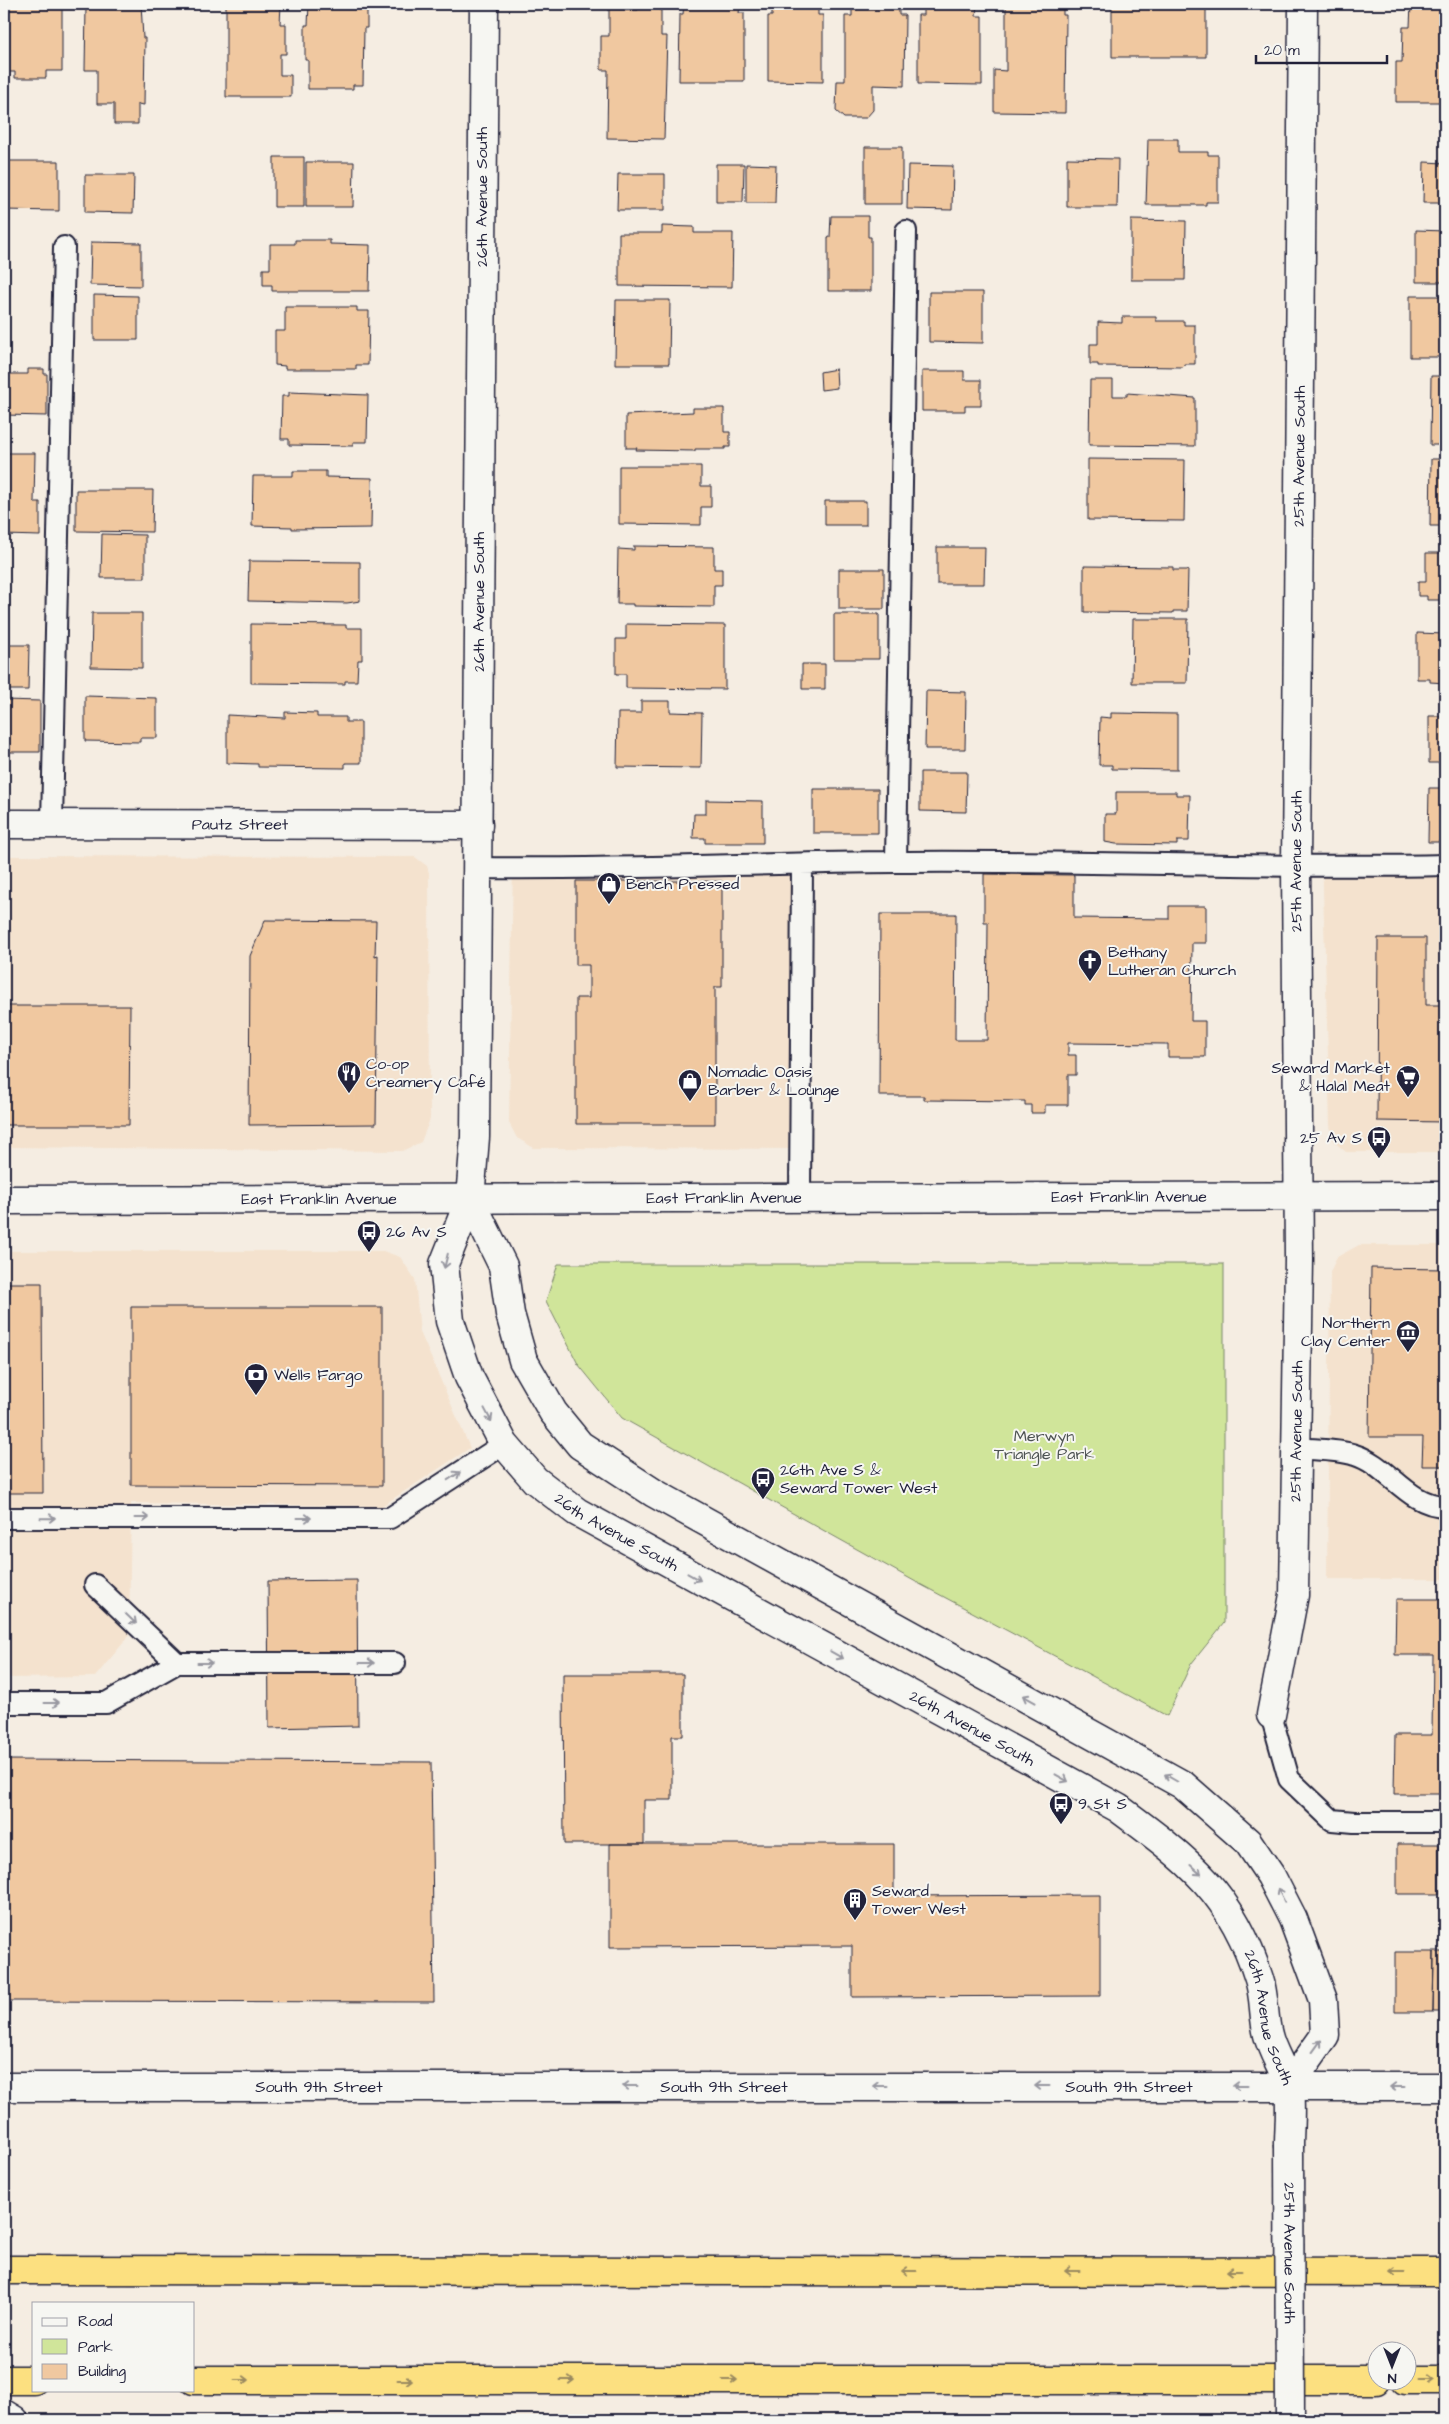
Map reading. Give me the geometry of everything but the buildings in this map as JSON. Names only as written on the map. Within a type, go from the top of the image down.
[{"type":"highway","points":[[4,2270],[1445,2272]]},
{"type":"highway","points":[[4,2380],[32,2380]]},
{"type":"highway","points":[[195,2380],[1366,2380]]},
{"type":"highway","points":[[1416,2380],[1445,2380]]},
{"type":"street","name":"26th Avenue South","points":[[484,4],[475,1137],[470,1200],[444,1264],[450,1321],[469,1378],[504,1444],[535,1480],[577,1512],[1118,1808],[1168,1846],[1205,1878],[1227,1906],[1246,1944],[1260,1981],[1268,2036],[1289,2086]]},
{"type":"street","name":"25th Avenue South","points":[[1271,1715],[1294,1595],[1299,1196],[1296,867],[1303,4]]},
{"type":"street","name":"Pautz Street","points":[[4,824],[478,824]]},
{"type":"street","name":"East Franklin Avenue","points":[[4,1200],[1445,1196]]},
{"type":"street","name":"26th Avenue South","points":[[470,1200],[503,1266],[510,1314],[523,1360],[553,1412],[580,1445],[654,1493],[1183,1785],[1248,1842],[1271,1876],[1293,1920],[1323,2000],[1325,2036],[1289,2086]]},
{"type":"street","name":"South 9th Street","points":[[4,2086],[1445,2087]]},
{"type":"street","name":"25th Avenue South","points":[[1289,2086],[1290,2420]]},
{"type":"street","points":[[4,2414],[14,2420]]},
{"type":"lane","points":[[896,862],[906,232]]},
{"type":"lane","points":[[52,824],[64,247]]},
{"type":"lane","points":[[477,868],[554,869],[896,862],[1296,867],[1445,865]]},
{"type":"lane","points":[[800,1198],[802,864]]},
{"type":"lane","points":[[4,1518],[390,1518],[504,1444]]},
{"type":"lane","points":[[1296,1448],[1355,1455],[1384,1471],[1413,1496],[1438,1506],[1445,1506]]},
{"type":"lane","points":[[96,1585],[177,1663]]},
{"type":"lane","points":[[4,1703],[106,1703],[177,1663],[395,1663]]},
{"type":"lane","points":[[1271,1715],[1289,1779],[1332,1820],[1354,1822],[1445,1822]]},
{"type":"shaded area","points":[[1322,854],[1445,857],[1445,1152],[1346,1152],[1333,1141],[1330,1125]]},
{"type":"shaded area","points":[[811,855],[810,1149],[534,1148],[517,1138],[509,1123],[513,857]]},
{"type":"shaded area","points":[[4,856],[415,857],[427,866],[429,873],[430,1119],[421,1142],[402,1151],[4,1147]]},
{"type":"shaded area","points":[[1359,1245],[1445,1245],[1445,1579],[1327,1579],[1330,1272],[1337,1257]]},
{"type":"shaded area","points":[[4,1251],[383,1251],[400,1257],[415,1279],[420,1332],[470,1448],[382,1506],[131,1503],[129,1636],[95,1677],[4,1678]]},
{"type":"green space","name":"Merwyn Triangle Park","points":[[558,1264],[1224,1264],[1224,1623],[1191,1664],[1167,1716],[916,1582],[622,1418],[578,1364],[546,1301]]},
{"type":"place","name":"Bench Pressed","points":[[609,905]]},
{"type":"place","name":"Bethany Lutheran Church","points":[[1090,982]]},
{"type":"place","name":"Co-op Creamery Café","points":[[349,1094]]},
{"type":"place","name":"Seward Market & Halal Meat","points":[[1408,1098]]},
{"type":"place","name":"Nomadic Oasis Barber & Lounge","points":[[690,1102]]},
{"type":"place","name":"25 Av S","points":[[1379,1159]]},
{"type":"place","name":"26 Av S","points":[[369,1253]]},
{"type":"place","name":"Northern Clay Center","points":[[1408,1353]]},
{"type":"place","name":"Wells Fargo","points":[[256,1396]]},
{"type":"place","name":"26th Ave S & Seward Tower West","points":[[763,1500]]},
{"type":"place","name":"9 St S","points":[[1061,1825]]},
{"type":"place","name":"Seward Tower West","points":[[855,1921]]}]
